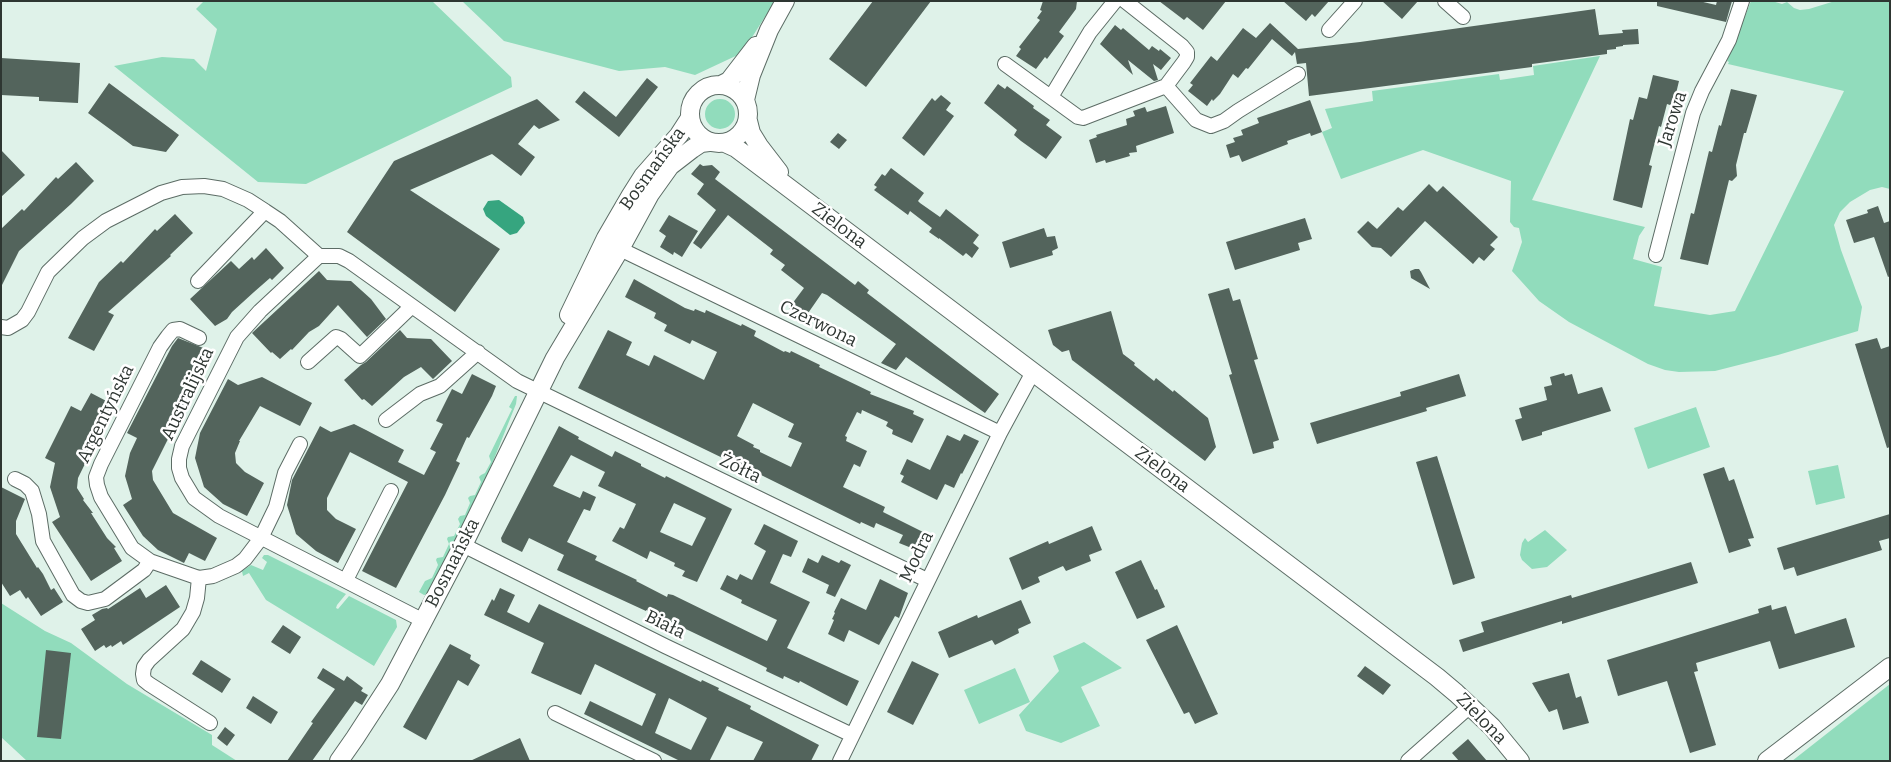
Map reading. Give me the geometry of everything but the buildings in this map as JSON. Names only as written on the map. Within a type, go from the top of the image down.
[{"type":"street","points":[[722,85],[735,90],[745,100],[748,121],[739,135],[717,143],[698,135],[690,118],[693,101],[698,94],[713,86],[722,85],[729,81],[769,30],[786,1]]},
{"type":"street","points":[[1051,97],[1090,32],[1115,1]]},
{"type":"street","points":[[1005,64],[1083,118],[1166,86],[1184,62],[1187,52],[1125,1]]},
{"type":"street","points":[[1329,30],[1355,1]]},
{"type":"street","points":[[1445,1],[1463,17]]},
{"type":"street","name":"Jarowa","points":[[1656,255],[1693,114],[1702,91],[1729,40],[1742,1]]},
{"type":"street","points":[[745,100],[769,30]]},
{"type":"street","points":[[1166,86],[1196,120],[1211,126],[1224,121],[1298,74]]},
{"type":"street","name":"Bosmańska","points":[[555,358],[568,319],[616,221],[643,176],[679,135],[690,118]]},
{"type":"street","name":"Zielona","points":[[748,121],[751,132],[759,146],[794,192]]},
{"type":"street","name":"Bosmańska","points":[[339,761],[390,684],[463,545],[537,391],[658,180],[670,166],[696,146],[717,143]]},
{"type":"street","name":"Zielona","points":[[717,143],[736,148],[1437,677],[1492,727],[1520,761]]},
{"type":"street","points":[[1,327],[8,328],[22,320],[48,272],[83,238],[106,221],[162,192],[204,186],[223,189],[248,200],[280,221],[319,256],[339,256],[349,260],[506,374],[537,391]]},
{"type":"street","points":[[198,281],[265,211]]},
{"type":"street","name":"Czerwona","points":[[620,249],[1000,433]]},
{"type":"street","name":"Australijska","points":[[319,256],[260,311],[237,337],[182,446],[179,468],[182,478],[194,498],[219,516],[424,621]]},
{"type":"street","points":[[308,362],[336,336],[360,356],[412,306]]},
{"type":"street","name":"Argentyńska","points":[[199,338],[180,329],[174,330],[168,336],[160,347],[100,464],[96,477],[101,497],[132,548],[150,561],[199,578]]},
{"type":"street","points":[[386,420],[420,394],[440,386],[478,352]]},
{"type":"street","name":"Modra","points":[[840,761],[1000,433],[1034,372]]},
{"type":"street","name":"Żółta","points":[[537,391],[927,580]]},
{"type":"street","points":[[210,722],[144,680],[144,667],[149,660],[183,629],[193,612],[197,598],[199,578],[213,576],[236,566],[253,550],[276,507],[285,473],[300,444]]},
{"type":"street","points":[[15,479],[25,484],[32,491],[39,514],[43,541],[73,596],[81,601],[88,603],[105,599],[144,570],[150,561]]},
{"type":"street","points":[[346,580],[391,491]]},
{"type":"street","name":"Biała","points":[[463,545],[665,646],[852,735]]},
{"type":"street","points":[[1767,761],[1890,667]]},
{"type":"street","points":[[1408,761],[1470,706]]},
{"type":"street","points":[[555,713],[654,761]]},
{"type":"shaded area","points":[[204,1],[432,1],[511,77],[512,87],[306,184],[258,182],[114,66],[162,57],[194,59],[206,71],[217,29],[196,9]]},
{"type":"shaded area","points":[[462,1],[775,1],[742,53],[695,75],[665,67],[619,71],[504,41]]},
{"type":"shaded area","points":[[1751,1],[1772,1],[1782,4],[1787,2],[1800,10],[1835,1],[1890,1],[1890,189],[1882,187],[1870,190],[1850,202],[1840,212],[1834,225],[1862,307],[1858,331],[1778,355],[1715,371],[1679,372],[1665,370],[1648,364],[1569,322],[1539,301],[1512,271],[1522,242],[1519,228],[1514,227],[1510,222],[1511,181],[1423,150],[1341,179],[1322,132],[1332,128],[1325,109],[1373,101],[1372,91],[1499,74],[1500,80],[1534,75],[1533,66],[1600,56],[1532,200],[1645,227],[1639,236],[1633,259],[1662,267],[1654,306],[1710,315],[1735,311],[1844,91],[1728,64],[1729,62],[1727,61]]},
{"type":"shaded area","points":[[720,99],[726,100],[734,108],[734,120],[726,128],[720,129],[714,128],[706,120],[705,114],[706,108],[714,100]]},
{"type":"shaded area","points":[[499,200],[523,217],[525,223],[517,233],[510,235],[486,216],[483,209],[488,201]]},
{"type":"shaded area","points":[[515,396],[517,396],[516,404],[482,489],[429,594],[424,595],[419,592],[425,581],[432,578],[438,565],[437,558],[443,557],[449,544],[448,537],[454,536],[460,524],[458,519],[460,516],[465,515],[470,503],[468,498],[475,495],[481,482],[479,477],[485,473],[491,462],[489,456],[512,409],[509,407]]},
{"type":"shaded area","points":[[1696,407],[1710,447],[1648,469],[1634,428]]},
{"type":"shaded area","points":[[1838,465],[1845,498],[1816,505],[1808,471]]},
{"type":"shaded area","points":[[1545,530],[1567,550],[1547,567],[1532,569],[1522,560],[1520,555],[1522,543],[1525,538],[1528,542]]},
{"type":"shaded area","points":[[264,555],[268,555],[346,594],[337,605],[336,608],[338,609],[349,596],[396,620],[397,627],[374,666],[266,600],[249,573],[243,576],[242,571],[251,565],[263,570],[267,562],[262,558]]},
{"type":"shaded area","points":[[1,603],[45,631],[71,643],[127,684],[212,735],[212,745],[237,761],[27,761],[1,737]]},
{"type":"shaded area","points":[[1084,642],[1122,668],[1081,687],[1100,726],[1061,743],[1026,731],[1019,715],[1059,671],[1053,656]]},
{"type":"shaded area","points":[[1015,668],[1030,702],[979,724],[964,690]]},
{"type":"shaded area","points":[[1890,684],[1890,761],[1792,761]]}]
